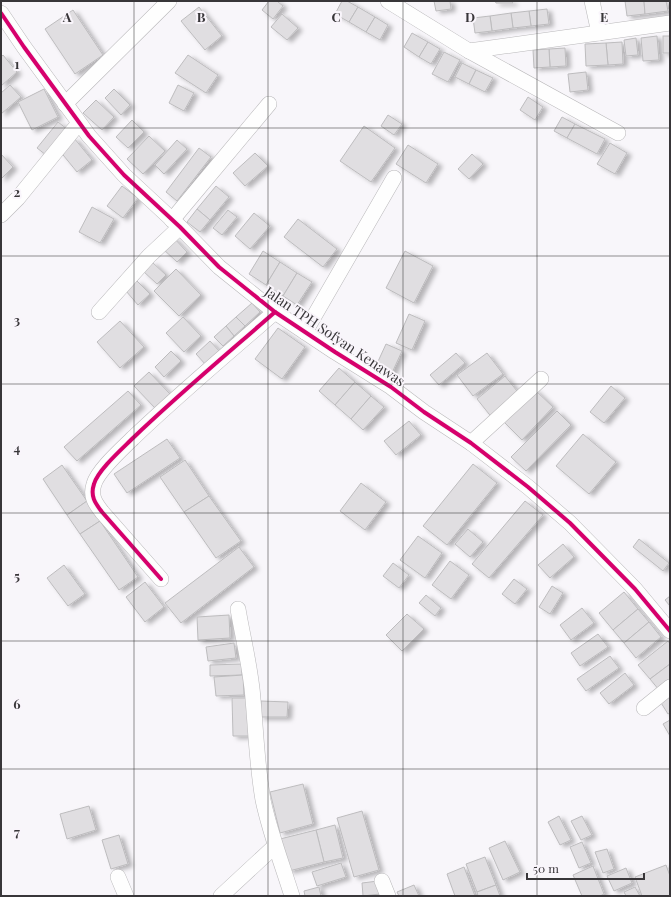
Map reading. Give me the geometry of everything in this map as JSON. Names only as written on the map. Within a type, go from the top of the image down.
[{"type":"street","points":[[65,104],[169,1]]},
{"type":"street","points":[[388,1],[469,51],[618,133]]},
{"type":"street","points":[[592,1],[599,33]]},
{"type":"street","name":"Jalan TPH Sofyan Kenawas","points":[[1,13],[89,136],[124,175],[219,267],[275,312],[391,387],[424,412],[470,443],[528,487],[570,523],[635,590],[670,631]]},
{"type":"street","points":[[469,51],[670,23]]},
{"type":"street","points":[[99,312],[176,224],[269,104]]},
{"type":"street","points":[[1,215],[18,198],[79,123]]},
{"type":"street","points":[[306,332],[394,178]]},
{"type":"street","points":[[161,579],[94,502],[93,485],[98,476],[116,455],[155,417],[275,312]]},
{"type":"street","points":[[470,443],[542,379]]},
{"type":"street","points":[[238,609],[253,698],[259,776],[276,846],[292,896]]},
{"type":"street","points":[[644,708],[670,687]]},
{"type":"street","points":[[221,896],[276,846]]},
{"type":"street","points":[[118,877],[126,896]]},
{"type":"street","points":[[382,881],[388,896]]},
{"type":"building","points":[[269,1],[277,1],[283,6],[273,19],[262,10]]},
{"type":"building","points":[[342,1],[347,1],[358,7],[349,22],[335,14]]},
{"type":"building","points":[[434,1],[450,1],[451,9],[436,11]]},
{"type":"building","points":[[495,1],[512,1],[513,3],[496,3]]},
{"type":"building","points":[[625,1],[644,1],[645,14],[627,16]]},
{"type":"building","points":[[644,1],[666,1],[668,11],[645,14]]},
{"type":"building","points":[[199,7],[222,36],[205,50],[181,21]]},
{"type":"building","points":[[358,7],[375,17],[366,32],[349,22]]},
{"type":"building","points":[[547,9],[549,24],[531,26],[529,11]]},
{"type":"building","points":[[73,10],[103,55],[75,74],[45,29]]},
{"type":"building","points":[[529,11],[531,26],[513,28],[511,13]]},
{"type":"building","points":[[511,13],[513,28],[492,31],[490,16]]},
{"type":"building","points":[[282,14],[298,28],[287,40],[271,27]]},
{"type":"building","points":[[490,16],[492,31],[475,33],[473,18]]},
{"type":"building","points":[[375,17],[388,25],[380,40],[366,32]]},
{"type":"building","points":[[412,33],[428,42],[419,57],[404,47]]},
{"type":"building","points":[[657,36],[659,60],[643,61],[641,38]]},
{"type":"building","points":[[663,36],[670,36],[670,53],[663,53]]},
{"type":"building","points":[[636,38],[638,55],[626,56],[624,40]]},
{"type":"building","points":[[428,42],[440,49],[431,64],[419,57]]},
{"type":"building","points":[[622,42],[623,64],[608,65],[606,43]]},
{"type":"building","points":[[606,43],[608,65],[586,66],[585,44]]},
{"type":"building","points":[[565,48],[566,66],[550,67],[549,49]]},
{"type":"building","points":[[549,49],[550,67],[534,68],[533,50]]},
{"type":"building","points":[[444,52],[460,60],[448,82],[432,74]]},
{"type":"building","points":[[3,55],[17,72],[1,86],[1,57]]},
{"type":"building","points":[[188,55],[218,75],[206,93],[175,73]]},
{"type":"building","points":[[462,63],[476,70],[469,84],[455,77]]},
{"type":"building","points":[[476,70],[493,78],[485,92],[469,84]]},
{"type":"building","points":[[586,72],[588,90],[570,92],[568,74]]},
{"type":"building","points":[[10,85],[21,97],[1,114],[1,93]]},
{"type":"building","points":[[178,85],[194,93],[184,111],[169,103]]},
{"type":"building","points":[[44,89],[58,117],[32,130],[18,102]]},
{"type":"building","points":[[114,89],[130,105],[121,115],[105,98]]},
{"type":"building","points":[[528,97],[543,107],[535,120],[520,110]]},
{"type":"building","points":[[96,100],[114,117],[102,130],[83,113]]},
{"type":"building","points":[[388,115],[402,124],[394,135],[381,126]]},
{"type":"building","points":[[562,117],[575,124],[567,138],[554,131]]},
{"type":"building","points":[[132,120],[144,132],[128,148],[116,137]]},
{"type":"building","points":[[58,122],[67,129],[46,155],[37,148]]},
{"type":"building","points":[[575,124],[605,139],[597,154],[567,138]]},
{"type":"building","points":[[364,126],[395,148],[371,182],[340,161]]},
{"type":"building","points":[[149,136],[165,151],[143,174],[127,159]]},
{"type":"building","points":[[74,138],[92,160],[77,172],[59,150]]},
{"type":"building","points":[[177,140],[187,149],[164,174],[155,165]]},
{"type":"building","points":[[610,143],[627,153],[615,174],[597,164]]},
{"type":"building","points":[[408,145],[438,164],[426,183],[396,164]]},
{"type":"building","points":[[199,148],[211,157],[177,201],[166,192]]},
{"type":"building","points":[[255,153],[268,166],[245,186],[233,173]]},
{"type":"building","points":[[1,154],[13,167],[1,179]]},
{"type":"building","points":[[472,154],[483,164],[469,179],[458,169]]},
{"type":"building","points":[[122,186],[138,198],[123,218],[107,206]]},
{"type":"building","points":[[216,186],[229,197],[210,220],[197,209]]},
{"type":"building","points":[[92,207],[114,219],[100,243],[79,232]]},
{"type":"building","points":[[197,209],[210,220],[200,232],[187,222]]},
{"type":"building","points":[[228,210],[237,217],[222,235],[213,228]]},
{"type":"building","points":[[254,213],[270,226],[250,249],[235,236]]},
{"type":"building","points":[[298,219],[337,249],[323,267],[284,237]]},
{"type":"building","points":[[173,237],[187,252],[177,262],[162,248]]},
{"type":"building","points":[[263,251],[280,262],[266,285],[249,274]]},
{"type":"building","points":[[405,251],[433,266],[414,303],[386,288]]},
{"type":"building","points":[[152,262],[166,275],[157,284],[143,271]]},
{"type":"building","points":[[280,262],[297,273],[283,296],[266,285]]},
{"type":"building","points":[[176,269],[201,295],[179,316],[154,291]]},
{"type":"building","points":[[297,273],[312,282],[297,305],[283,296]]},
{"type":"building","points":[[137,281],[150,294],[138,305],[126,291]]},
{"type":"building","points":[[252,303],[260,312],[245,326],[236,317]]},
{"type":"building","points":[[409,314],[425,321],[412,350],[396,343]]},
{"type":"building","points":[[183,317],[201,336],[184,352],[166,333]]},
{"type":"building","points":[[236,317],[245,326],[234,336],[226,326]]},
{"type":"building","points":[[120,321],[144,347],[120,368],[97,342]]},
{"type":"building","points":[[226,326],[234,336],[223,346],[214,337]]},
{"type":"building","points":[[278,328],[305,347],[282,379],[255,359]]},
{"type":"building","points":[[210,341],[220,352],[206,365],[196,354]]},
{"type":"building","points":[[386,344],[402,351],[391,375],[375,368]]},
{"type":"building","points":[[171,351],[181,361],[164,377],[155,367]]},
{"type":"building","points":[[456,353],[465,363],[439,385],[430,375]]},
{"type":"building","points":[[487,353],[503,374],[473,396],[457,375]]},
{"type":"building","points":[[339,368],[355,382],[335,405],[319,391]]},
{"type":"building","points":[[149,372],[170,394],[155,408],[134,386]]},
{"type":"building","points":[[505,376],[521,396],[493,419],[477,399]]},
{"type":"building","points":[[355,382],[371,396],[351,419],[335,405]]},
{"type":"building","points":[[611,386],[625,398],[604,423],[590,412]]},
{"type":"building","points":[[534,389],[553,407],[522,440],[503,421]]},
{"type":"building","points":[[128,391],[141,405],[77,461],[64,447]]},
{"type":"building","points":[[371,396],[384,407],[363,430],[351,419]]},
{"type":"building","points":[[557,411],[571,425],[526,471],[511,457]]},
{"type":"building","points":[[409,421],[421,435],[396,455],[384,441]]},
{"type":"building","points":[[583,434],[616,462],[589,494],[556,466]]},
{"type":"building","points":[[167,439],[180,458],[127,493],[114,474]]},
{"type":"building","points":[[185,460],[209,496],[184,512],[160,477]]},
{"type":"building","points":[[473,464],[497,483],[447,545],[423,526]]},
{"type":"building","points":[[62,465],[87,501],[67,515],[43,479]]},
{"type":"building","points":[[361,483],[386,502],[365,530],[340,511]]},
{"type":"building","points":[[209,496],[241,541],[216,558],[184,512]]},
{"type":"building","points":[[87,501],[100,521],[80,534],[67,515]]},
{"type":"building","points":[[525,501],[543,515],[489,578],[472,564]]},
{"type":"building","points":[[100,521],[138,577],[119,590],[80,534]]},
{"type":"building","points":[[468,529],[483,542],[470,557],[455,544]]},
{"type":"building","points":[[418,536],[442,553],[425,578],[400,560]]},
{"type":"building","points":[[639,539],[669,563],[663,571],[633,547]]},
{"type":"building","points":[[563,544],[574,557],[550,578],[538,565]]},
{"type":"building","points":[[239,547],[254,567],[181,623],[165,603]]},
{"type":"building","points":[[450,561],[469,575],[451,599],[432,585]]},
{"type":"building","points":[[393,563],[409,575],[399,588],[383,576]]},
{"type":"building","points":[[64,565],[85,594],[68,606],[47,578]]},
{"type":"building","points":[[514,579],[527,589],[515,604],[502,594]]},
{"type":"building","points":[[145,582],[164,607],[145,622],[126,597]]},
{"type":"building","points":[[552,586],[563,593],[550,614],[539,607]]},
{"type":"building","points":[[624,592],[638,609],[613,630],[599,613]]},
{"type":"building","points":[[426,595],[441,608],[435,616],[419,603]]},
{"type":"building","points":[[670,596],[670,606],[665,600]]},
{"type":"building","points":[[582,608],[594,623],[571,640],[560,625]]},
{"type":"building","points":[[638,609],[649,622],[624,643],[613,630]]},
{"type":"building","points":[[407,614],[424,629],[402,651],[386,635]]},
{"type":"building","points":[[229,615],[230,638],[198,640],[197,617]]},
{"type":"building","points":[[649,622],[661,637],[636,658],[624,643]]},
{"type":"building","points":[[598,634],[608,647],[580,666],[571,653]]},
{"type":"building","points":[[668,641],[670,644],[670,664],[650,679],[638,665]]},
{"type":"building","points":[[234,643],[236,658],[208,661],[206,647]]},
{"type":"building","points":[[610,656],[619,668],[586,691],[577,679]]},
{"type":"building","points":[[242,664],[242,675],[210,676],[210,665]]},
{"type":"building","points":[[670,664],[670,682],[659,690],[650,679]]},
{"type":"building","points":[[625,673],[634,685],[609,704],[600,693]]},
{"type":"building","points":[[243,675],[244,695],[216,696],[214,677]]},
{"type":"building","points":[[670,691],[670,713],[668,714],[658,698]]},
{"type":"building","points":[[232,698],[248,698],[249,736],[233,736]]},
{"type":"building","points":[[261,701],[288,702],[287,717],[260,717]]},
{"type":"building","points":[[670,720],[670,736],[663,724]]},
{"type":"building","points":[[303,784],[313,824],[280,833],[270,792]]},
{"type":"building","points":[[89,806],[96,830],[67,839],[60,814]]},
{"type":"building","points":[[362,811],[379,870],[354,877],[337,818]]},
{"type":"building","points":[[559,816],[571,840],[560,845],[548,822]]},
{"type":"building","points":[[582,816],[592,835],[581,840],[571,821]]},
{"type":"building","points":[[335,825],[343,858],[324,862],[316,830]]},
{"type":"building","points":[[316,830],[324,862],[289,871],[280,839]]},
{"type":"building","points":[[119,835],[128,864],[111,869],[102,840]]},
{"type":"building","points":[[505,841],[520,872],[503,880],[489,848]]},
{"type":"building","points":[[582,842],[591,863],[579,868],[570,847]]},
{"type":"building","points":[[607,849],[614,869],[603,873],[595,852]]},
{"type":"building","points":[[485,857],[496,885],[477,892],[466,864]]},
{"type":"building","points":[[341,863],[346,877],[317,886],[312,872]]},
{"type":"building","points":[[666,865],[670,876],[670,896],[642,896],[635,877]]},
{"type":"building","points":[[593,866],[604,894],[600,896],[582,896],[573,875]]},
{"type":"building","points":[[464,867],[475,896],[455,896],[447,874]]},
{"type":"building","points":[[626,868],[632,883],[614,891],[607,876]]},
{"type":"building","points":[[378,881],[380,894],[363,896],[362,883]]},
{"type":"building","points":[[414,885],[419,896],[399,896],[397,892]]},
{"type":"building","points":[[496,885],[500,896],[478,896],[477,892]]},
{"type":"building","points":[[319,887],[321,896],[305,896],[304,891]]},
{"type":"building","points":[[635,887],[640,896],[626,896],[624,892]]},
{"type":"cycle path","points":[[1,13],[89,136],[124,175],[180,227],[219,267],[275,312],[391,387],[424,412],[471,443],[528,487],[570,523],[635,589],[670,631]]},
{"type":"cycle path","points":[[161,579],[99,509],[93,496],[93,488],[96,478],[105,466],[150,422],[275,312]]}]
